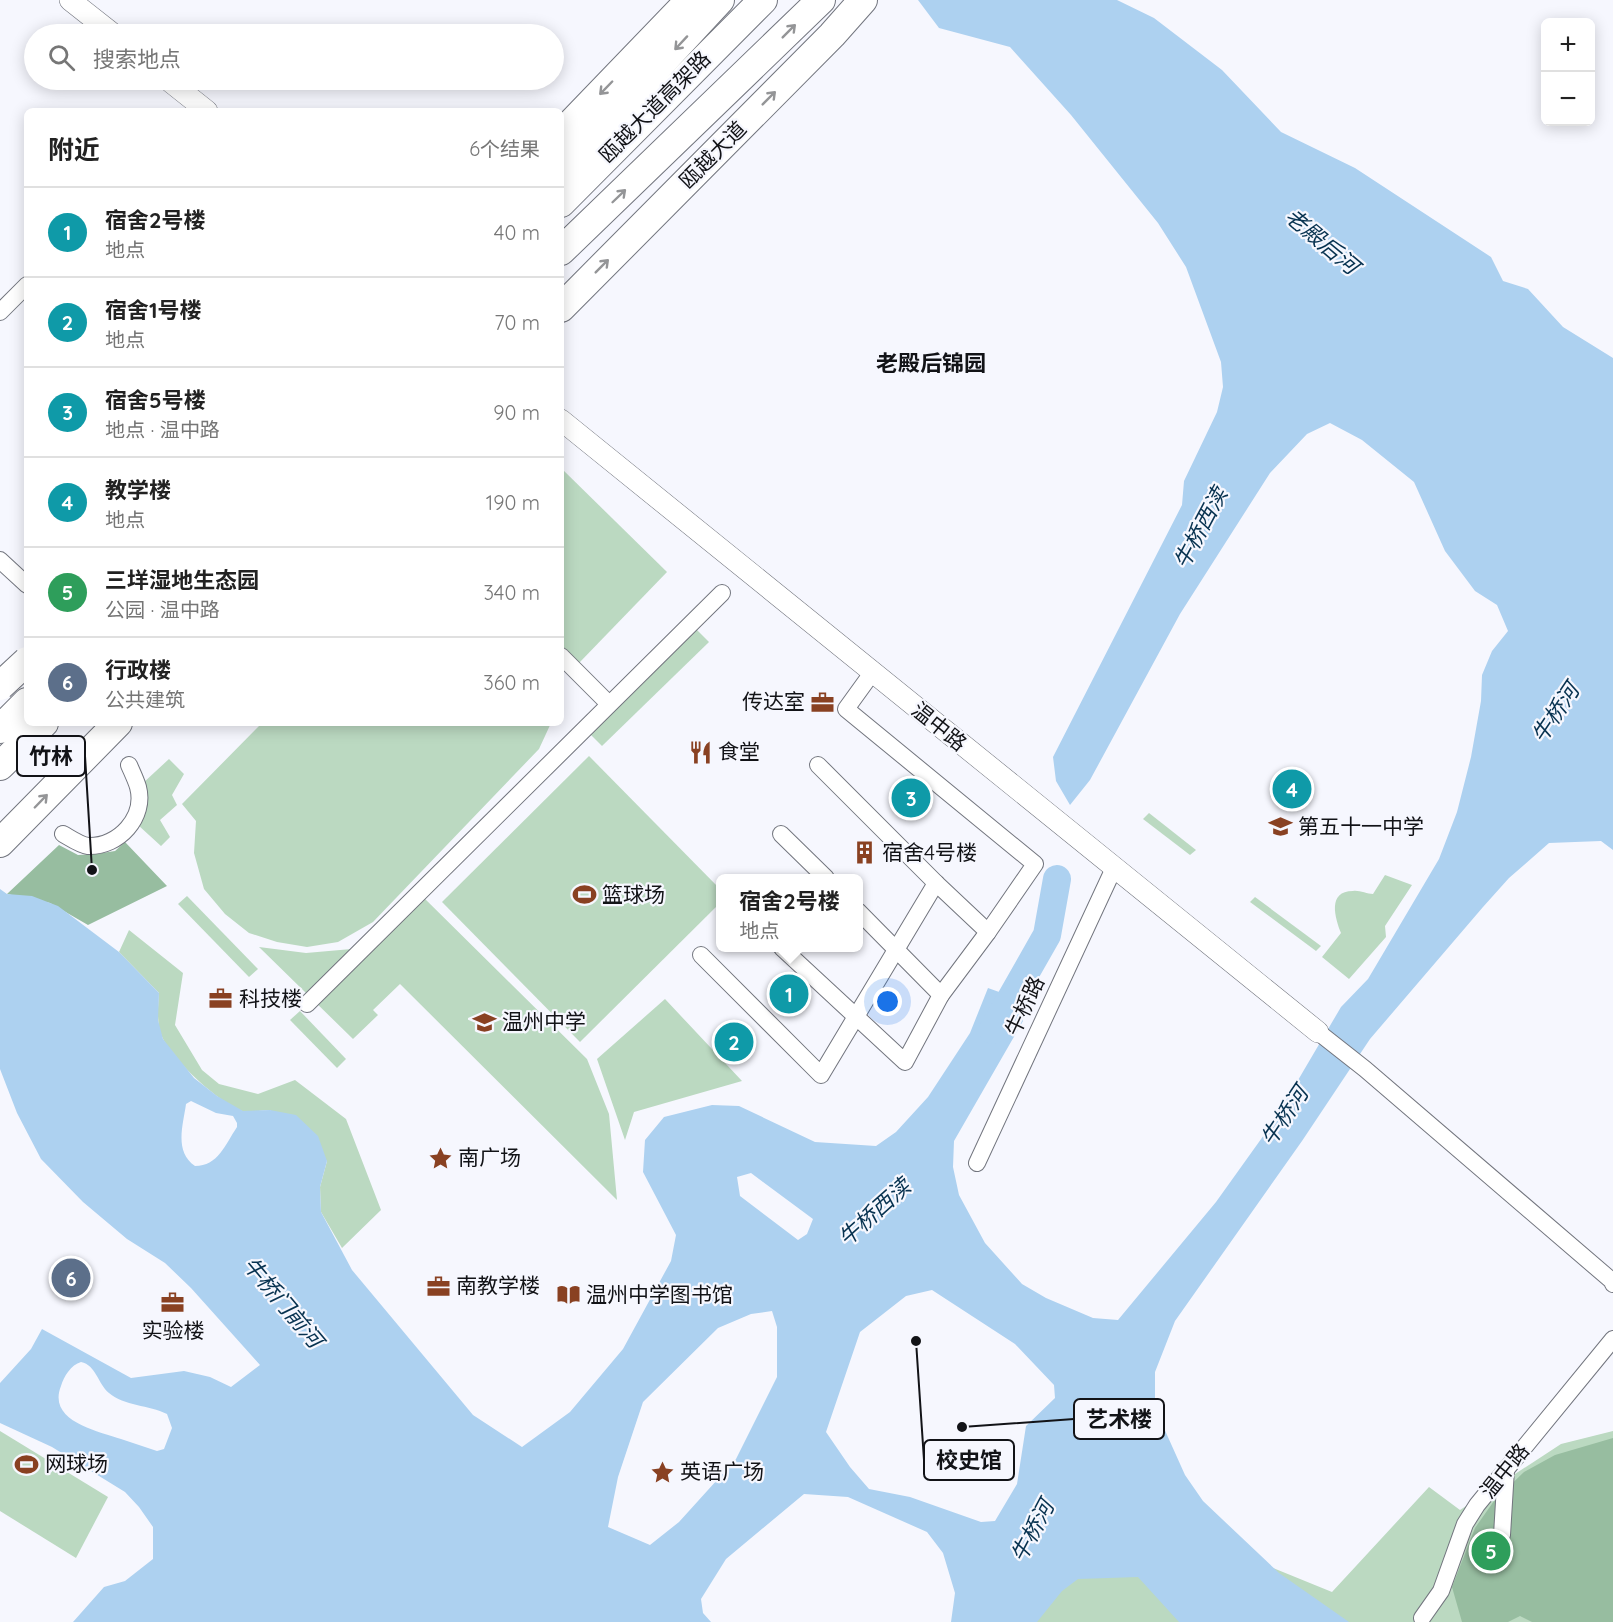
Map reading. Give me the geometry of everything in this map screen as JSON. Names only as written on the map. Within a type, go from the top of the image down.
[{"type":"highway","points":[[564,131],[690,0]]},
{"type":"highway","name":"瓯越大道高架路","points":[[564,165],[720,0]]},
{"type":"highway","points":[[564,248],[821,0]]},
{"type":"highway","name":"瓯越大道","points":[[564,305],[832,35],[863,0]]},
{"type":"highway","name":"瓯越大道高架路","points":[[564,200],[757,6]]},
{"type":"highway","points":[[0,694],[24,660]]},
{"type":"highway","points":[[0,686],[24,664]]},
{"type":"highway","points":[[0,729],[24,705]]},
{"type":"highway","points":[[0,766],[41,726]]},
{"type":"highway","points":[[0,843],[115,726]]},
{"type":"street","points":[[70,0],[100,24]]},
{"type":"street","points":[[180,90],[202,108]]},
{"type":"street","points":[[0,312],[24,288]]},
{"type":"street","name":"温中路","points":[[564,422],[1318,1032]]},
{"type":"street","points":[[0,560],[24,582]]},
{"type":"street","points":[[307,1004],[722,593]]},
{"type":"street","points":[[564,659],[609,704]]},
{"type":"street","points":[[786,952],[905,1062],[941,995],[1035,864],[846,709],[872,673]]},
{"type":"street","points":[[63,834],[86,846],[110,843],[126,830],[138,816],[139,788],[129,765]]},
{"type":"street","points":[[818,765],[988,932]]},
{"type":"street","points":[[782,834],[821,874]]},
{"type":"street","name":"牛桥路","points":[[977,1163],[1114,868]]},
{"type":"street","points":[[701,955],[821,1075],[936,883]]},
{"type":"street","points":[[863,916],[941,995]]},
{"type":"street","points":[[1318,1032],[1365,1069],[1613,1284]]},
{"type":"street","name":"温中路","points":[[1422,1618],[1441,1591],[1465,1524],[1477,1505],[1613,1339]]},
{"type":"street","points":[[1502,1535],[1506,1469]]},
{"type":"green space","points":[[564,471],[667,572],[579,663],[564,648]]},
{"type":"green space","points":[[696,629],[709,642],[602,746],[589,733]]},
{"type":"green space","points":[[259,726],[550,726],[539,749],[373,922],[338,942],[307,947],[277,942],[249,933],[225,914],[204,889],[194,853],[196,821],[182,804]]},
{"type":"green space","name":"篮球场","points":[[589,756],[716,885],[716,907],[580,1042],[442,902]]},
{"type":"green space","points":[[169,759],[184,774],[172,795],[177,805],[160,820],[170,837],[161,846],[138,825],[147,805],[142,784]]},
{"type":"green space","points":[[1149,813],[1196,850],[1190,855],[1143,819]]},
{"type":"green space","points":[[125,842],[167,886],[88,925],[50,903],[7,894],[59,845],[78,855],[115,851]]},
{"type":"green space","points":[[1385,875],[1412,885],[1385,926],[1386,937],[1349,979],[1322,957],[1341,933],[1335,913],[1336,900],[1345,892],[1373,894]]},
{"type":"green space","points":[[419,893],[587,1059],[609,1114],[617,1200],[400,984],[373,1010],[378,1015],[353,1039],[259,947],[306,953],[363,948]]},
{"type":"green space","points":[[187,896],[258,969],[249,977],[178,904]]},
{"type":"green space","points":[[1255,897],[1321,946],[1316,951],[1250,902]]},
{"type":"green space","points":[[129,930],[183,973],[175,1025],[202,1070],[219,1084],[258,1094],[295,1080],[346,1119],[381,1210],[342,1248],[321,1212],[320,1187],[327,1161],[270,1110],[245,1112],[232,1106],[210,1090],[177,1059],[163,1039],[159,1028],[159,993],[119,952]]},
{"type":"green space","points":[[665,999],[742,1081],[634,1112],[625,1140],[597,1059]]},
{"type":"green space","points":[[300,1011],[346,1059],[337,1068],[290,1020]]},
{"type":"green space","name":"网球场","points":[[0,1431],[108,1497],[76,1558],[0,1511]]},
{"type":"green space","points":[[1613,1431],[1613,1622],[975,1622],[1069,1485],[1332,1592],[1429,1487],[1460,1510],[1561,1444]]},
{"type":"green space","points":[[1613,1438],[1613,1622],[1532,1622],[1520,1616],[1508,1622],[1462,1622],[1452,1587],[1475,1528],[1494,1501],[1524,1472],[1555,1455]]},
{"type":"water","points":[[918,0],[1117,0],[1154,18],[1222,70],[1281,132],[1355,168],[1491,257],[1503,281],[1528,289],[1563,327],[1613,358],[1613,850],[1601,841],[1549,843],[1509,878],[1483,907],[1370,1039],[1302,1141],[1175,1321],[1155,1372],[1155,1400],[1163,1426],[1185,1475],[1203,1501],[1279,1573],[1349,1622],[1179,1622],[1138,1577],[1078,1579],[1062,1591],[1037,1622],[951,1622],[955,1593],[943,1553],[927,1532],[848,1497],[804,1494],[726,1559],[701,1599],[703,1613],[711,1622],[73,1622],[104,1587],[125,1581],[153,1559],[153,1527],[125,1492],[52,1447],[0,1423],[0,1383],[31,1349],[42,1329],[131,1378],[184,1371],[210,1377],[231,1387],[260,1365],[191,1288],[165,1263],[127,1239],[83,1202],[41,1159],[17,1113],[0,1069],[0,889],[7,894],[32,896],[58,906],[119,952],[159,993],[158,1020],[163,1039],[194,1078],[217,1096],[243,1111],[270,1110],[296,1115],[318,1136],[327,1161],[320,1187],[321,1212],[352,1270],[473,1415],[522,1447],[570,1412],[623,1349],[671,1261],[676,1235],[643,1172],[645,1140],[664,1117],[712,1105],[739,1106],[815,1142],[876,1146],[896,1132],[928,1097],[970,1033],[988,988],[1013,997],[1023,1021],[954,1141],[953,1167],[959,1195],[985,1243],[1022,1284],[1046,1298],[1093,1318],[1118,1320],[1216,1202],[1274,1121],[1341,1007],[1368,979],[1439,859],[1457,812],[1471,757],[1481,701],[1482,675],[1492,651],[1508,631],[1497,605],[1475,591],[1445,551],[1414,482],[1362,440],[1330,423],[1307,434],[1270,473],[1180,614],[1090,780],[1070,805],[1056,781],[1053,757],[1182,505],[1184,481],[1217,412],[1223,387],[1221,362],[1186,267],[1158,223],[1071,115],[1010,47],[939,28]],"holes":[[[191,1101],[216,1113],[233,1116],[237,1123],[237,1127],[220,1153],[203,1165],[195,1166],[188,1160],[182,1146],[186,1104]],[[751,1173],[813,1219],[807,1234],[798,1240],[740,1196],[737,1177]],[[932,1290],[1015,1344],[1054,1385],[1055,1398],[1026,1426],[1017,1484],[995,1521],[981,1522],[910,1497],[869,1489],[850,1467],[826,1432],[860,1332],[906,1296]],[[772,1311],[777,1327],[777,1377],[736,1459],[679,1522],[650,1545],[608,1527],[618,1477],[643,1402],[718,1328],[751,1314]],[[81,1362],[90,1367],[105,1389],[115,1397],[167,1414],[172,1428],[164,1449],[157,1451],[88,1428],[68,1416],[61,1408],[59,1398],[64,1378],[74,1366]]]},
{"type":"waterway","name":"牛桥西渎","points":[[993,1030],[1047,935],[1057,879]]},
{"type":"place","name":"传达室","points":[[823,702]]},
{"type":"place","name":"食堂","points":[[700,752]]},
{"type":"place","name":"教学楼","points":[[1292,789]]},
{"type":"place","name":"宿舍5号楼","points":[[911,798]]},
{"type":"place","name":"第五十一中学","points":[[1280,827]]},
{"type":"place","name":"宿舍4号楼","points":[[864,853]]},
{"type":"place","name":"竹林","points":[[92,870]]},
{"type":"place","name":"篮球场","points":[[584,895]]},
{"type":"place","name":"宿舍2号楼","points":[[789,994]]},
{"type":"place","name":"科技楼","points":[[221,999]]},
{"type":"place","name":"温州中学","points":[[484,1022]]},
{"type":"place","name":"宿舍1号楼","points":[[734,1042]]},
{"type":"place","name":"南广场","points":[[440,1158]]},
{"type":"place","name":"行政楼","points":[[71,1278]]},
{"type":"place","name":"南教学楼","points":[[438,1286]]},
{"type":"place","name":"温州中学图书馆","points":[[568,1295]]},
{"type":"place","name":"实验楼","points":[[173,1303]]},
{"type":"place","name":"校史馆","points":[[916,1341]]},
{"type":"place","name":"艺术楼","points":[[962,1427]]},
{"type":"place","name":"网球场","points":[[27,1464]]},
{"type":"place","name":"英语广场","points":[[662,1472]]},
{"type":"place","name":"三垟湿地生态园","points":[[1491,1551]]},
{"type":"district","name":"老殿后锦园","points":[[931,363]]},
{"type":"water label","name":"老殿后河","points":[[1322,241]]},
{"type":"water label","name":"牛桥河","points":[[1555,713]]},
{"type":"water label","name":"牛桥河","points":[[1284,1116]]},
{"type":"water label","name":"牛桥门前河","points":[[283,1302]]},
{"type":"water label","name":"牛桥河","points":[[1032,1531]]}]
